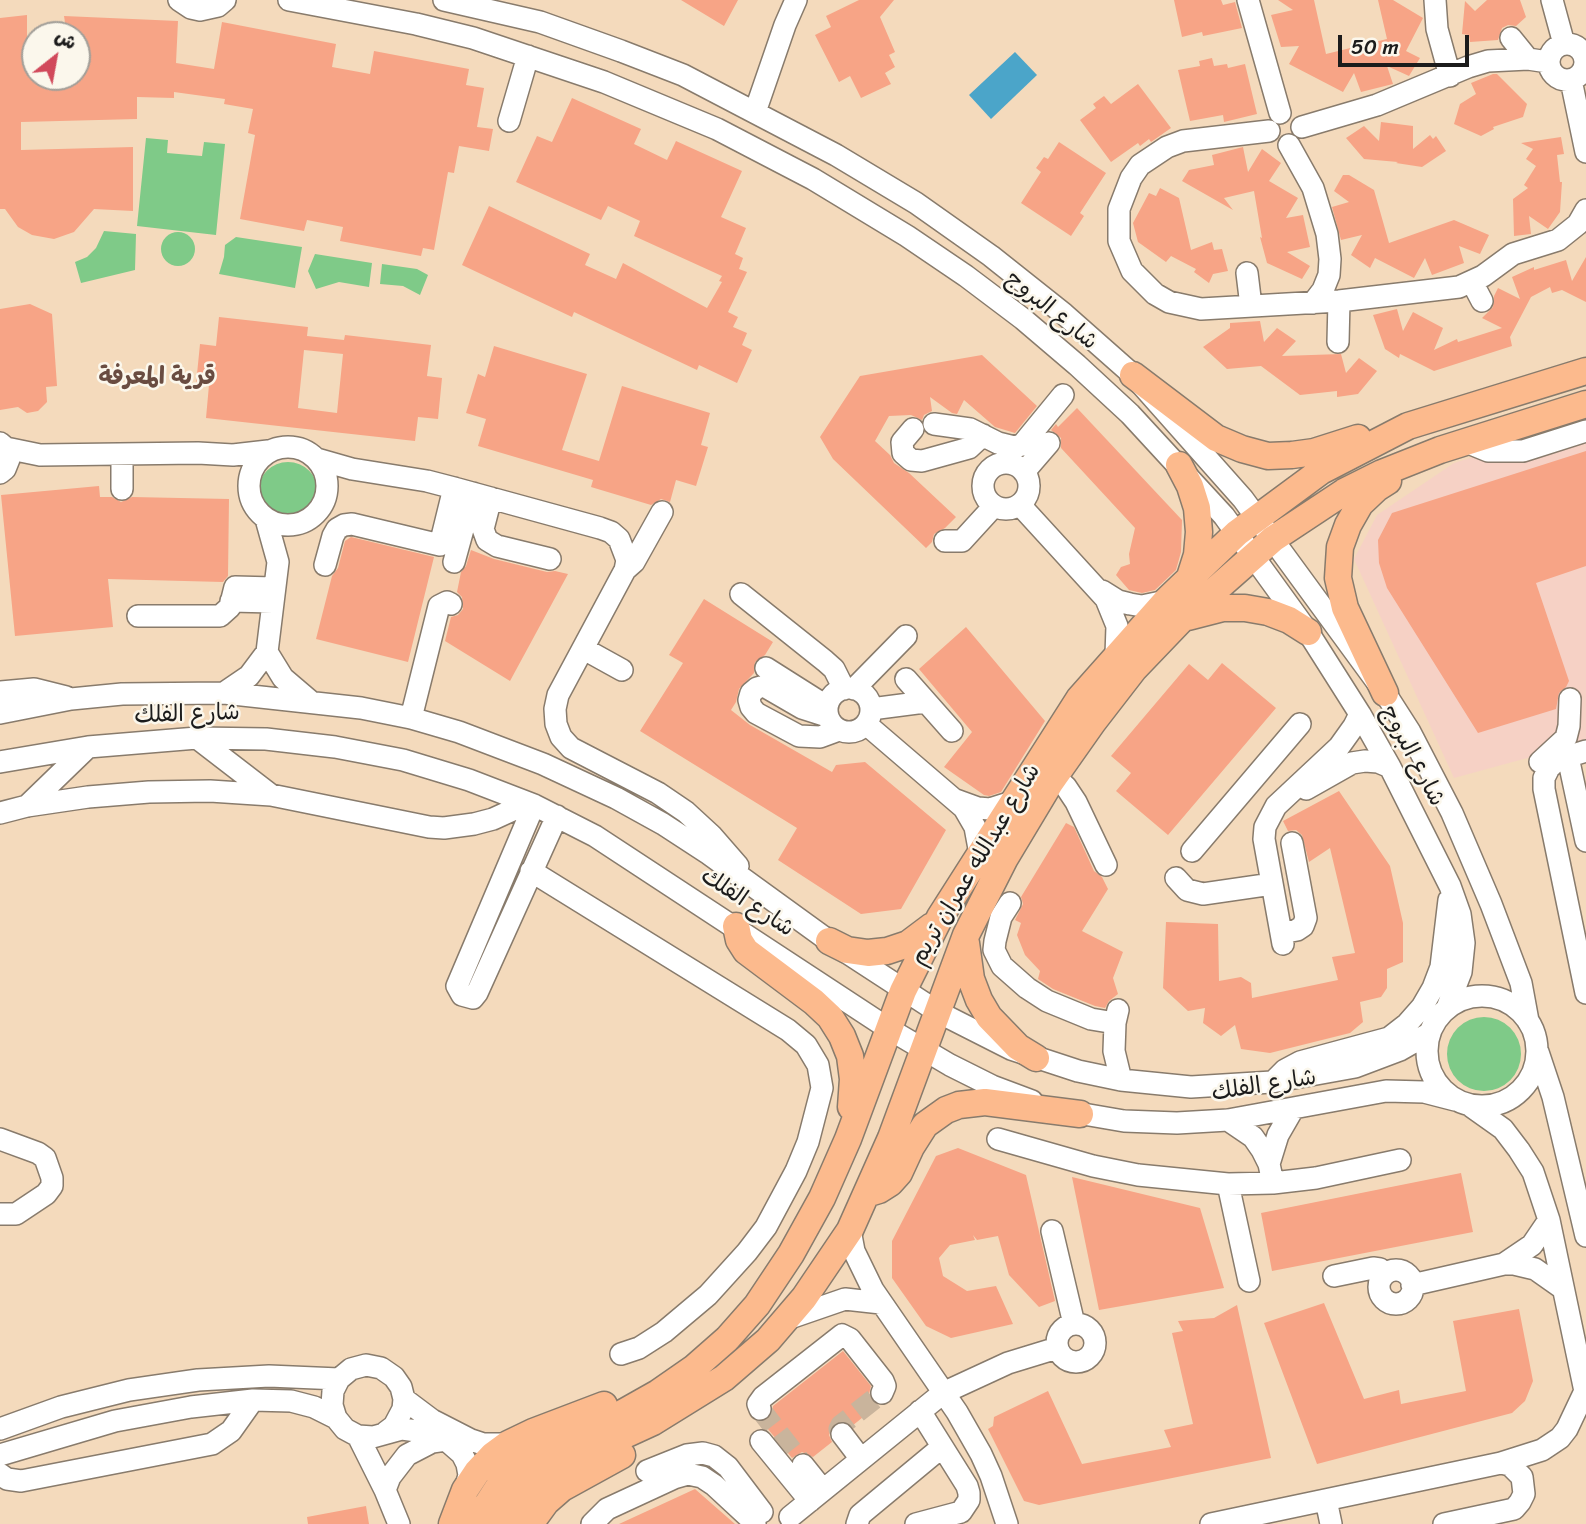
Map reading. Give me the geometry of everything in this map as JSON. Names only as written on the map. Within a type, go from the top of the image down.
[{"type":"main road","name":"شارع عبدالله عمران تريم","points":[[505,1524],[516,1503],[534,1483],[555,1467],[629,1434],[700,1394],[746,1360],[787,1319],[820,1276],[849,1230],[891,1138],[966,935],[1004,858],[1053,780],[1173,611],[1190,577],[1247,525],[1321,471],[1408,426],[1586,371]]},
{"type":"main road","points":[[1133,376],[1216,438],[1268,456],[1314,452],[1408,426]]},
{"type":"main road","name":"شارع عبدالله عمران تريم","points":[[479,1524],[484,1509],[500,1483],[522,1461],[658,1394],[694,1368],[727,1339],[757,1306],[791,1254],[822,1198],[848,1139],[903,991],[940,916],[1063,722],[1116,655],[1173,611],[1344,492],[1382,473],[1440,450],[1586,404]]},
{"type":"main road","points":[[1385,693],[1345,608],[1338,578],[1340,547],[1348,524],[1360,505],[1377,488],[1440,450]]},
{"type":"main road","points":[[1179,465],[1197,508],[1197,555],[1190,577]]},
{"type":"main road","points":[[1173,611],[1200,612],[1245,608],[1268,612],[1289,620],[1308,632]]},
{"type":"main road","points":[[829,942],[847,950],[868,953],[887,951],[908,944],[926,933],[940,916]]},
{"type":"main road","points":[[736,926],[739,940],[746,951],[814,1002],[830,1017],[842,1036],[850,1056],[853,1079],[848,1139]]},
{"type":"main road","points":[[966,935],[969,968],[979,1000],[1003,1034],[1036,1058]]},
{"type":"main road","points":[[866,1194],[879,1190],[900,1173],[911,1147],[925,1125],[946,1110],[959,1105],[985,1102],[1080,1114]]},
{"type":"main road","points":[[452,1524],[465,1490],[485,1464],[508,1444],[558,1421],[629,1395],[664,1375],[706,1344],[727,1339]]},
{"type":"main road","points":[[530,1524],[546,1502],[562,1488],[673,1427],[694,1407],[700,1394]]},
{"type":"street","points":[[179,0],[200,10],[218,6],[225,0]]},
{"type":"street","name":"شارع البروج","points":[[289,0],[416,24],[534,57],[604,82],[716,129],[813,179],[907,236],[966,276],[1041,334],[1130,414],[1179,465],[1247,525]]},
{"type":"street","name":"شارع البروج","points":[[444,0],[471,4],[540,22],[682,75],[836,155],[991,256],[1064,314],[1133,376],[1163,407],[1264,547],[1385,693],[1415,741],[1452,813],[1514,965],[1521,983],[1528,1021]]},
{"type":"street","points":[[755,112],[796,0]]},
{"type":"street","points":[[1248,0],[1274,122],[1276,143],[1289,145],[1299,139],[1301,121],[1292,113],[1274,122],[1182,141],[1167,147],[1140,165],[1130,178],[1119,209],[1119,241],[1132,271],[1154,294],[1169,302],[1193,308],[1313,303],[1445,289],[1472,282],[1513,254],[1559,240],[1578,224],[1586,212]]},
{"type":"street","points":[[1435,0],[1437,29],[1450,76]]},
{"type":"street","points":[[1552,0],[1564,44]]},
{"type":"street","points":[[1302,127],[1377,105],[1488,61],[1538,61],[1564,44],[1581,49],[1586,61],[1582,74],[1571,80],[1558,78],[1553,74],[1538,61],[1511,38]]},
{"type":"street","points":[[514,122],[534,57]]},
{"type":"street","points":[[1571,80],[1586,152]]},
{"type":"street","points":[[1289,145],[1317,200],[1327,234],[1329,275],[1323,290],[1313,303]]},
{"type":"street","points":[[1330,259],[1348,289],[1350,300],[1338,342]]},
{"type":"street","points":[[1247,273],[1251,306]]},
{"type":"street","points":[[1472,282],[1482,301]]},
{"type":"street","points":[[939,425],[976,442],[1022,445],[1063,396]]},
{"type":"street","points":[[913,429],[902,442],[903,453],[911,460],[922,461],[976,442]]},
{"type":"street","points":[[1466,442],[1488,451],[1523,451],[1586,431]]},
{"type":"street","points":[[1021,469],[1046,440]]},
{"type":"street","points":[[976,442],[991,469]]},
{"type":"street","points":[[3,457],[198,453],[233,455],[294,447],[317,459],[467,492],[611,532],[619,539],[625,560]]},
{"type":"street","points":[[268,452],[253,467],[250,474],[248,488],[251,500],[266,519],[278,524],[304,522]]},
{"type":"street","points":[[198,453],[226,466],[248,488]]},
{"type":"street","points":[[127,454],[127,489]]},
{"type":"street","points":[[317,459],[327,481],[323,504]]},
{"type":"street","points":[[1004,463],[1021,469],[1029,485],[1020,505],[1007,509],[990,502],[983,486],[991,469],[1004,463]]},
{"type":"street","points":[[278,562],[304,522],[315,514],[333,493],[358,478],[372,474],[389,474]]},
{"type":"street","points":[[326,565],[333,536],[344,524],[434,544],[467,492]]},
{"type":"street","points":[[467,492],[487,540],[497,546],[550,559]]},
{"type":"street","points":[[454,562],[467,492]]},
{"type":"street","points":[[947,536],[963,527],[990,502]]},
{"type":"street","points":[[1020,505],[1106,599],[1117,626],[1116,655]]},
{"type":"street","points":[[653,516],[625,560],[584,649],[558,695],[556,724],[561,737],[571,748],[658,793],[686,812],[734,860],[751,887]]},
{"type":"street","points":[[224,693],[249,676],[267,652],[278,562],[266,519]]},
{"type":"street","name":"شارع البروج","points":[[1264,547],[1308,632],[1390,767],[1450,886],[1460,914],[1464,943],[1461,972],[1447,1007]]},
{"type":"street","points":[[138,616],[220,616],[226,612],[235,587],[274,595]]},
{"type":"street","points":[[1097,588],[1107,596],[1130,604],[1173,611]]},
{"type":"street","points":[[741,594],[834,670],[849,705]]},
{"type":"street","points":[[411,719],[439,606],[447,602],[452,604]]},
{"type":"street","points":[[908,638],[849,705],[820,737],[799,736],[789,732],[751,708],[749,700],[751,693],[764,686],[802,708],[849,705],[923,699]]},
{"type":"street","points":[[584,649],[622,670]]},
{"type":"street","points":[[267,652],[283,678],[310,701]]},
{"type":"street","points":[[769,663],[849,705],[956,800],[975,827],[980,854]]},
{"type":"street","points":[[906,679],[951,732]]},
{"type":"street","points":[[0,692],[34,689],[71,699]]},
{"type":"street","name":"شارع الفلك","points":[[0,713],[71,699],[147,693],[224,693],[361,708],[459,732],[505,749],[616,798],[663,824],[829,942],[938,1012],[986,1038],[1078,1071],[1121,1080],[1191,1087],[1272,1082],[1355,1067],[1400,1050],[1428,1034]]},
{"type":"street","points":[[1552,831],[1538,818],[1531,781],[1537,765],[1566,738],[1570,699]]},
{"type":"street","points":[[789,732],[802,708]]},
{"type":"street","points":[[1292,843],[1307,918],[1303,926],[1282,939],[1264,839],[1269,816],[1276,806],[1339,747],[1360,714]]},
{"type":"street","points":[[1192,851],[1300,724]]},
{"type":"street","points":[[197,737],[271,795]]},
{"type":"street","name":"شارع الفلك","points":[[0,762],[88,747],[197,737],[266,739],[335,747],[416,764],[469,780],[531,804],[595,836],[736,926],[889,1029],[924,1049],[992,1086],[1035,1102],[1080,1114],[1124,1121],[1177,1123],[1228,1120],[1386,1091],[1424,1092],[1464,1103]]},
{"type":"street","points":[[27,806],[88,747]]},
{"type":"street","points":[[1586,841],[1577,754],[1557,760],[1549,768],[1544,778],[1544,789],[1586,993]]},
{"type":"street","points":[[1276,806],[1352,763],[1378,762],[1390,767]]},
{"type":"street","points":[[1053,780],[1072,794],[1102,866]]},
{"type":"street","points":[[1249,784],[1276,806]]},
{"type":"street","points":[[0,813],[88,797],[210,791],[271,795],[429,827],[474,824],[531,804]]},
{"type":"street","points":[[956,800],[978,808],[990,809],[1012,802]]},
{"type":"street","points":[[531,804],[457,986],[462,995],[473,998],[477,993],[557,816]]},
{"type":"street","points":[[531,871],[788,1030],[806,1045],[818,1065],[822,1088],[808,1142],[766,1227],[729,1274],[687,1314],[639,1348],[621,1354]]},
{"type":"street","points":[[1178,875],[1206,884],[1272,885]]},
{"type":"street","points":[[1202,908],[1272,885]]},
{"type":"street","points":[[1272,1082],[1285,1070],[1300,1062],[1389,1038],[1407,1024],[1427,998],[1441,968],[1450,886]]},
{"type":"street","points":[[1010,903],[1001,917],[998,933],[1009,971],[1047,1001],[1080,1015],[1117,1017],[1114,1051],[1121,1080]]},
{"type":"street","points":[[1211,1524],[1501,1463],[1542,1450],[1560,1438],[1586,1394],[1549,1220],[1533,1172],[1503,1129],[1440,1088],[1430,1072],[1426,1053],[1428,1034],[1447,1007],[1463,999],[1490,997],[1516,1007],[1528,1021],[1577,1161],[1586,1236]]},
{"type":"street","points":[[1464,1103],[1492,1107],[1510,1100],[1525,1087],[1534,1070],[1538,1051]]},
{"type":"street","points":[[1271,1173],[1278,1135],[1293,1109]]},
{"type":"street","points":[[1228,1120],[1253,1137],[1271,1173]]},
{"type":"street","points":[[0,1139],[45,1158],[52,1186],[46,1194],[16,1214],[0,1214]]},
{"type":"street","points":[[998,1139],[1104,1169],[1182,1181],[1228,1184],[1271,1173],[1348,1173],[1400,1160]]},
{"type":"street","points":[[1228,1184],[1249,1282]]},
{"type":"street","points":[[1412,1285],[1504,1264],[1532,1245],[1549,1220]]},
{"type":"street","points":[[849,1230],[862,1271],[981,1454],[1007,1524]]},
{"type":"street","points":[[1052,1231],[1074,1324]]},
{"type":"street","points":[[1504,1264],[1535,1269],[1562,1288]]},
{"type":"street","points":[[1334,1276],[1373,1268],[1380,1269],[1385,1274]]},
{"type":"street","points":[[1396,1270],[1410,1279],[1410,1296],[1406,1300],[1396,1304],[1385,1300],[1379,1290],[1385,1274],[1396,1270]]},
{"type":"street","points":[[787,1319],[845,1299],[881,1303]]},
{"type":"street","points":[[1074,1324],[1092,1332],[1094,1352],[1078,1363],[1065,1359],[1058,1348],[1057,1342],[1062,1330],[1074,1324]]},
{"type":"street","points":[[760,1409],[758,1404],[763,1397],[842,1335],[850,1339],[886,1385],[882,1393]]},
{"type":"street","points":[[758,1520],[774,1508],[780,1509],[792,1520],[816,1495],[943,1393],[1008,1363],[1058,1348]]},
{"type":"street","points":[[386,1433],[400,1418],[404,1399],[401,1387],[394,1377],[382,1368],[366,1365],[351,1369],[339,1379],[333,1391],[332,1405],[336,1418],[345,1429],[358,1436],[373,1437],[402,1429],[417,1430],[446,1440],[462,1454],[467,1464],[469,1475],[465,1490]]},
{"type":"street","points":[[0,1429],[61,1407],[129,1390],[175,1383],[269,1376],[339,1379]]},
{"type":"street","points":[[0,1455],[115,1421],[253,1399],[291,1401],[314,1407],[336,1418]]},
{"type":"street","points":[[0,1474],[7,1479],[21,1481],[212,1444],[231,1431],[253,1399]]},
{"type":"street","points":[[404,1399],[432,1420],[471,1440],[483,1444],[508,1444]]},
{"type":"street","points":[[916,1524],[961,1512],[969,1500],[967,1486],[920,1411]]},
{"type":"street","points":[[842,1434],[861,1459]]},
{"type":"street","points":[[358,1436],[386,1490],[399,1524]]},
{"type":"street","points":[[386,1490],[390,1477],[407,1455],[432,1442],[446,1440]]},
{"type":"street","points":[[761,1441],[816,1495]]},
{"type":"street","points":[[857,1524],[860,1515],[942,1447]]},
{"type":"street","points":[[647,1471],[687,1455],[703,1453],[713,1456],[729,1467],[758,1520]]},
{"type":"street","points":[[1444,1524],[1514,1509],[1524,1494],[1522,1477],[1510,1465],[1501,1463]]},
{"type":"street","points":[[803,1465],[816,1495]]},
{"type":"street","points":[[592,1524],[607,1509],[688,1474],[702,1477],[758,1520]]},
{"type":"street","points":[[1326,1500],[1331,1524]]},
{"type":"shaded area","points":[[1586,422],[1586,742],[1454,778],[1354,559],[1377,515],[1454,463]]},
{"type":"green space","points":[[146,138],[168,140],[167,153],[202,156],[204,142],[225,144],[216,235],[137,226]]},
{"type":"green space","points":[[104,231],[136,234],[135,270],[81,283],[75,262],[87,257],[96,248]]},
{"type":"green space","points":[[178,232],[190,237],[195,249],[190,261],[178,266],[166,261],[161,249],[166,237]]},
{"type":"green space","points":[[236,237],[302,247],[295,288],[219,274],[225,245]]},
{"type":"green space","points":[[315,254],[372,263],[369,287],[339,282],[316,289],[308,271]]},
{"type":"green space","points":[[382,264],[417,269],[428,275],[420,295],[403,286],[380,284]]},
{"type":"green space","points":[[288,462],[309,471],[318,492],[309,513],[288,522],[267,513],[258,492],[267,471]]},
{"type":"green space","points":[[1484,1017],[1498,1020],[1510,1028],[1518,1040],[1521,1054],[1518,1068],[1510,1080],[1498,1088],[1484,1091],[1470,1088],[1458,1080],[1450,1068],[1447,1054],[1450,1040],[1458,1028],[1470,1020]]},
{"type":"water","points":[[1015,52],[1037,75],[991,119],[969,95]]},
{"type":"building","points":[[681,0],[738,0],[724,26]]},
{"type":"building","points":[[859,0],[894,0],[880,17],[895,52],[889,55],[895,67],[885,73],[891,84],[861,98],[850,76],[839,82],[815,35],[831,27],[826,16]]},
{"type":"building","points":[[1174,0],[1221,0],[1223,5],[1235,2],[1242,28],[1203,36],[1202,32],[1182,37]]},
{"type":"building","points":[[1278,0],[1314,0],[1326,54],[1387,39],[1378,0],[1393,0],[1423,18],[1406,51],[1420,58],[1409,76],[1387,66],[1393,84],[1361,92],[1354,73],[1343,92],[1289,64],[1299,46],[1281,47],[1271,15],[1293,10]]},
{"type":"building","points":[[1487,0],[1520,0],[1526,17],[1516,26],[1508,25],[1502,28],[1498,40],[1470,42],[1469,35],[1462,34],[1465,1],[1475,11]]},
{"type":"building","points":[[27,15],[27,21],[21,21],[21,91],[91,91],[91,21],[65,21],[64,16],[178,21],[176,63],[214,69],[222,22],[336,44],[332,67],[370,74],[374,51],[469,69],[466,85],[484,88],[477,127],[493,129],[489,151],[459,146],[454,173],[448,172],[434,250],[423,248],[421,256],[340,241],[343,227],[307,220],[304,231],[240,219],[255,135],[248,133],[253,109],[224,104],[225,99],[174,92],[174,98],[137,97],[137,119],[21,122],[21,150],[133,147],[133,211],[94,209],[74,232],[54,239],[32,235],[18,227],[5,209],[0,209],[0,18]]},
{"type":"building","points":[[1212,58],[1214,66],[1227,64],[1228,68],[1245,64],[1257,114],[1224,122],[1223,115],[1190,121],[1178,70],[1200,66],[1199,61]]},
{"type":"building","points":[[1497,74],[1527,104],[1523,117],[1493,127],[1494,129],[1481,136],[1454,124],[1460,104],[1476,94],[1471,83]]},
{"type":"building","points":[[1138,84],[1171,128],[1151,142],[1149,139],[1140,146],[1138,143],[1111,162],[1080,120],[1096,108],[1093,104],[1104,96],[1111,104]]},
{"type":"building","points":[[572,98],[641,129],[634,144],[667,160],[676,141],[742,171],[721,217],[746,228],[735,254],[743,258],[739,269],[747,272],[728,312],[738,317],[733,327],[747,333],[742,345],[752,350],[737,383],[699,365],[697,370],[574,312],[572,317],[462,265],[489,206],[590,254],[585,265],[616,279],[623,263],[707,308],[722,282],[719,281],[722,276],[634,236],[640,221],[608,206],[601,220],[516,182],[537,136],[552,142]]},
{"type":"building","points":[[1381,122],[1413,126],[1413,149],[1430,135],[1433,139],[1436,136],[1446,151],[1422,167],[1364,159],[1346,138],[1364,126],[1379,141]]},
{"type":"building","points":[[1561,137],[1564,154],[1557,155],[1562,182],[1560,212],[1548,229],[1529,216],[1531,234],[1514,236],[1513,199],[1528,188],[1524,185],[1536,166],[1526,159],[1533,149],[1521,143]]},
{"type":"building","points":[[1059,142],[1106,173],[1080,213],[1084,216],[1071,236],[1021,203],[1041,172],[1036,168],[1044,157],[1048,159]]},
{"type":"building","points":[[1243,147],[1248,172],[1262,149],[1281,163],[1269,181],[1298,198],[1286,218],[1303,215],[1310,247],[1287,252],[1310,266],[1302,279],[1267,263],[1260,237],[1262,238],[1254,191],[1224,198],[1233,210],[1182,181],[1189,170],[1214,165],[1212,155]]},
{"type":"building","points":[[1343,175],[1349,175],[1374,190],[1389,243],[1454,220],[1489,235],[1480,254],[1459,246],[1464,263],[1432,275],[1425,258],[1414,278],[1375,258],[1370,268],[1351,255],[1362,235],[1341,240],[1332,207],[1349,202],[1334,191]]},
{"type":"building","points":[[1160,188],[1179,198],[1191,250],[1212,242],[1214,250],[1222,249],[1228,271],[1213,274],[1209,283],[1194,272],[1196,269],[1171,256],[1166,262],[1138,242],[1133,223],[1149,193],[1156,196]]},
{"type":"building","points":[[1586,257],[1586,302],[1562,290],[1552,293],[1550,287],[1531,297],[1510,337],[1512,346],[1434,371],[1400,354],[1399,358],[1385,349],[1373,315],[1397,309],[1403,331],[1413,312],[1443,328],[1434,350],[1457,339],[1458,342],[1502,328],[1482,318],[1493,307],[1498,288],[1520,299],[1512,277],[1534,267],[1534,270],[1566,260],[1572,281]]},
{"type":"building","points":[[30,304],[52,314],[57,386],[46,387],[47,402],[38,411],[27,413],[18,407],[0,410],[0,309]]},
{"type":"building","points":[[219,317],[308,327],[307,336],[344,340],[345,335],[431,345],[427,376],[442,378],[438,419],[418,417],[415,441],[206,418],[209,385],[196,384],[200,344],[216,346]],"holes":[[[304,350],[343,354],[337,413],[298,408]]]},
{"type":"building","points":[[1260,321],[1264,342],[1277,328],[1296,341],[1282,356],[1341,354],[1346,373],[1359,358],[1377,371],[1358,394],[1337,397],[1337,391],[1300,395],[1261,366],[1227,369],[1203,347],[1230,328],[1230,323]]},
{"type":"building","points":[[494,346],[587,374],[562,450],[599,461],[622,386],[710,413],[701,445],[708,447],[696,486],[676,480],[670,502],[661,499],[651,505],[591,487],[593,480],[478,446],[486,419],[466,413],[478,374],[485,377]]},
{"type":"building","points":[[982,355],[1037,406],[1015,433],[995,427],[964,400],[957,414],[930,397],[932,411],[924,415],[922,420],[911,415],[889,416],[875,441],[890,455],[894,463],[909,473],[956,517],[934,534],[932,542],[926,548],[833,459],[820,437],[860,376]]},
{"type":"building","points":[[1077,408],[1182,520],[1181,552],[1176,570],[1155,590],[1142,593],[1129,590],[1116,575],[1121,567],[1130,564],[1129,554],[1135,528],[1061,448],[1061,438],[1051,430],[1056,424],[1058,427]]},
{"type":"building","points":[[1586,451],[1586,566],[1536,583],[1569,681],[1559,693],[1556,709],[1478,733],[1387,588],[1379,563],[1378,540],[1392,513]]},
{"type":"building","points":[[99,486],[100,497],[112,497],[121,502],[132,497],[229,499],[228,576],[223,582],[108,579],[113,627],[15,636],[1,495]]},
{"type":"building","points":[[351,537],[434,557],[408,662],[316,639],[332,576],[338,568],[345,541]]},
{"type":"building","points":[[471,550],[494,559],[547,572],[568,574],[510,681],[445,641],[451,617],[458,615],[463,609],[462,597],[457,592],[461,572]]},
{"type":"building","points":[[704,599],[773,642],[765,655],[755,662],[754,673],[739,689],[731,710],[750,725],[832,772],[836,765],[865,762],[946,830],[901,909],[861,914],[778,860],[797,828],[640,731],[683,663],[669,655]]},
{"type":"building","points":[[966,627],[1045,721],[1001,792],[989,796],[944,767],[972,732],[919,669]]},
{"type":"building","points":[[1222,663],[1276,708],[1168,835],[1116,791],[1131,773],[1111,756],[1189,664],[1208,680]]},
{"type":"building","points":[[1339,791],[1390,866],[1403,923],[1403,962],[1387,969],[1387,988],[1381,997],[1360,1002],[1363,1022],[1350,1033],[1270,1053],[1241,1049],[1235,1025],[1221,1036],[1203,1023],[1205,1008],[1188,1011],[1163,988],[1166,922],[1218,924],[1219,981],[1241,977],[1251,983],[1252,998],[1338,980],[1332,957],[1355,953],[1330,848],[1309,862],[1302,835],[1296,830],[1288,831],[1283,821]]},
{"type":"building","points":[[1066,823],[1074,827],[1094,871],[1102,877],[1108,889],[1082,931],[1123,952],[1113,978],[1118,994],[1105,1008],[1053,989],[1038,979],[1040,971],[1025,955],[1017,935],[1021,923],[1015,920],[1023,904],[1021,897]]},
{"type":"building","points":[[958,1148],[1026,1175],[1055,1301],[1039,1307],[1009,1275],[998,1236],[977,1240],[973,1235],[975,1240],[950,1245],[939,1258],[943,1276],[967,1291],[996,1286],[1013,1324],[951,1338],[926,1326],[892,1278],[892,1241],[936,1156]]},
{"type":"building","points":[[1461,1173],[1473,1232],[1272,1271],[1261,1213]]},
{"type":"building","points":[[1072,1177],[1200,1208],[1224,1288],[1099,1310]]},
{"type":"building","points":[[1324,1303],[1364,1399],[1399,1390],[1401,1404],[1466,1391],[1453,1321],[1519,1309],[1533,1381],[1525,1401],[1512,1413],[1317,1464],[1264,1323]]},
{"type":"building","points":[[1237,1305],[1271,1458],[1039,1505],[1024,1501],[988,1429],[993,1426],[994,1417],[1048,1391],[1082,1464],[1171,1447],[1164,1430],[1193,1424],[1172,1333],[1183,1331],[1178,1321],[1214,1318]]},
{"type":"building","points":[[843,1351],[871,1386],[871,1400],[878,1405],[852,1426],[841,1421],[834,1424],[829,1435],[832,1442],[813,1457],[802,1452],[792,1458],[762,1422],[771,1417],[773,1406]]},
{"type":"building","points":[[695,1489],[735,1524],[619,1524]]},
{"type":"building","points":[[366,1506],[369,1524],[308,1524],[307,1517]]},
{"type":"tunnel","points":[[842,1434],[839,1429],[841,1425],[882,1393]]},
{"type":"tunnel","points":[[760,1409],[803,1465]]},
{"type":"district","name":"قرية المعرفة","points":[[157,378]]}]
